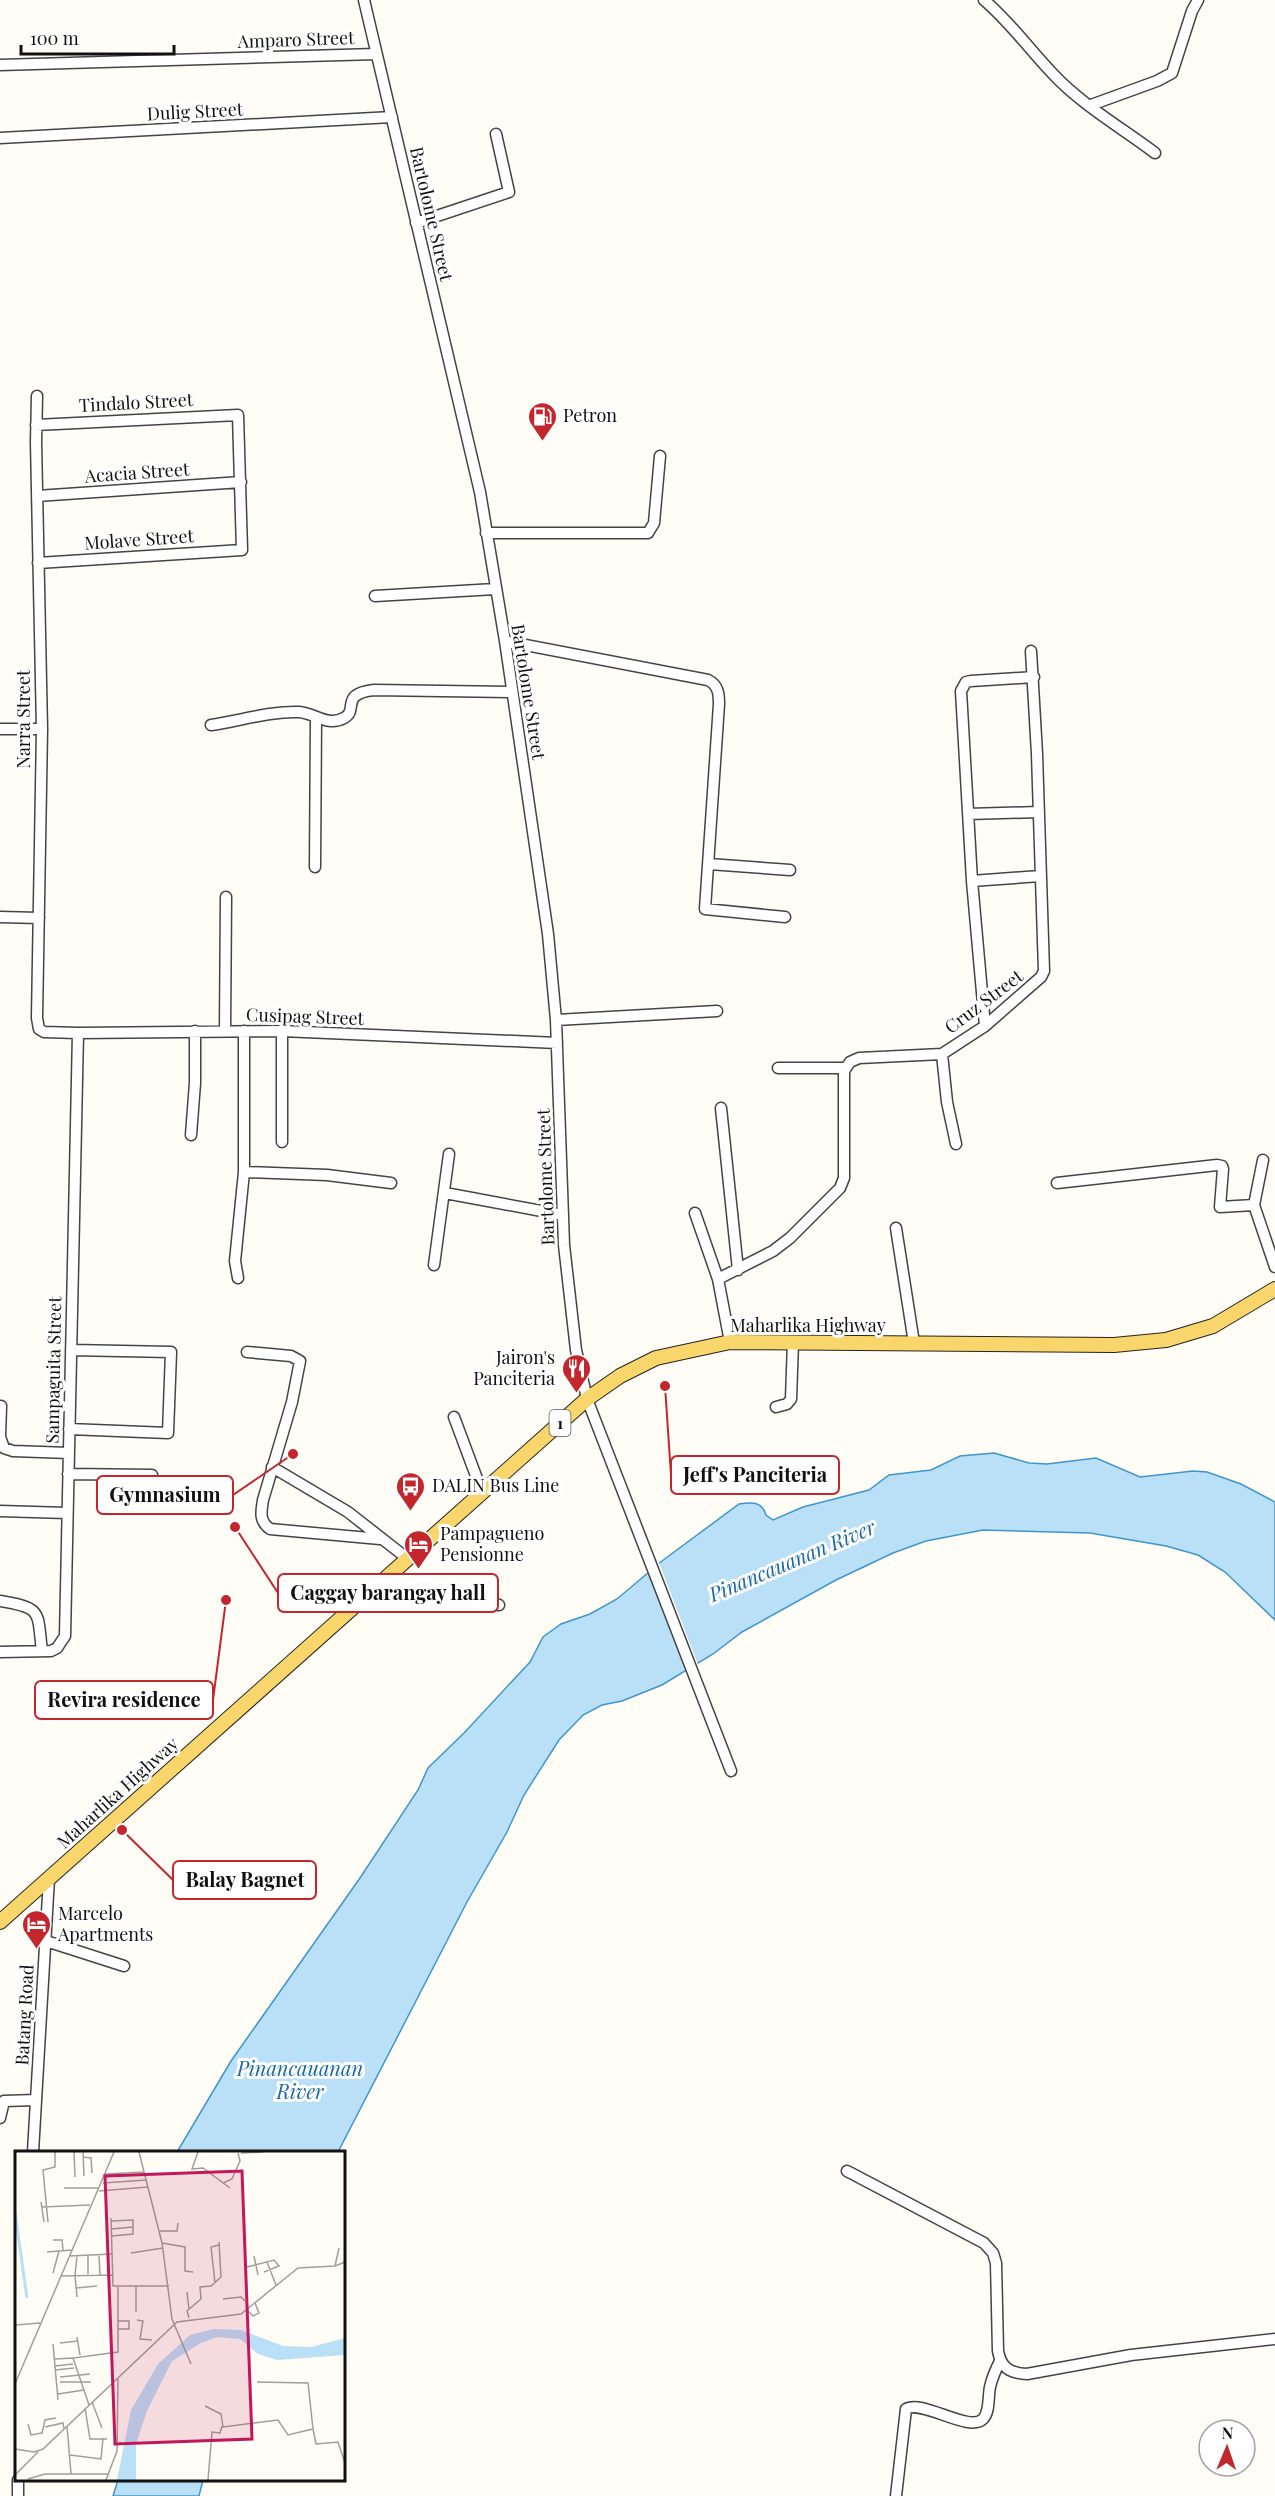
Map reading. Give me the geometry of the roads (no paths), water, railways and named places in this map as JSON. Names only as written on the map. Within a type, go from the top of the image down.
[{"type":"main road","name":"Maharlika Highway","points":[[0,1922],[396,1579],[408,1559],[587,1399],[620,1376],[656,1358],[730,1342],[1114,1345],[1166,1340],[1213,1326],[1274,1293]]},
{"type":"street","name":"Bartolome Street","points":[[364,0],[480,492],[505,641],[548,934],[556,1020],[563,1215],[576,1350],[587,1399],[620,1479],[731,1771]]},
{"type":"street","points":[[984,0],[1005,17],[1053,75],[1155,153]]},
{"type":"street","points":[[1091,105],[1157,81],[1172,73],[1192,11],[1198,0]]},
{"type":"street","name":"Amparo Street","points":[[0,65],[376,54]]},
{"type":"street","name":"Dulig Street","points":[[0,138],[202,129],[392,117]]},
{"type":"street","points":[[416,223],[509,192],[496,135]]},
{"type":"street","name":"Narra Street","points":[[37,396],[42,729],[37,1023],[41,1030],[51,1032]]},
{"type":"street","name":"Tindalo Street","points":[[36,425],[238,415],[241,482]]},
{"type":"street","points":[[486,533],[648,533],[654,523],[660,456]]},
{"type":"street","name":"Acacia Street","points":[[37,496],[241,482]]},
{"type":"street","name":"Molave Street","points":[[38,563],[242,550],[241,482]]},
{"type":"street","points":[[375,596],[495,589]]},
{"type":"street","points":[[505,641],[714,683],[719,694],[719,704],[707,910],[785,917]]},
{"type":"street","name":"Cruz Street","points":[[845,1068],[850,1062],[859,1058],[942,1054],[985,1026],[1037,982],[1044,971],[1034,677],[1031,651]]},
{"type":"street","points":[[985,1026],[972,881],[962,687],[971,681],[1034,677]]},
{"type":"street","points":[[211,725],[299,712],[328,721],[344,718],[349,711],[353,697],[363,691],[512,692]]},
{"type":"street","points":[[315,867],[316,718]]},
{"type":"street","points":[[0,729],[42,729]]},
{"type":"street","points":[[968,814],[1038,812]]},
{"type":"street","points":[[708,864],[790,870]]},
{"type":"street","points":[[972,881],[1040,876]]},
{"type":"street","points":[[225,1031],[226,897]]},
{"type":"street","points":[[0,917],[39,918]]},
{"type":"street","points":[[556,1020],[717,1011]]},
{"type":"street","points":[[191,1135],[195,1083],[195,1031]]},
{"type":"street","points":[[238,1278],[236,1253],[244,1172],[244,1031]]},
{"type":"street","points":[[282,1031],[282,1142]]},
{"type":"street","name":"Cusipag Street","points":[[51,1032],[282,1031],[557,1043]]},
{"type":"street","name":"Sampaguita Street","points":[[42,1651],[57,1648],[65,1636],[78,1033]]},
{"type":"street","points":[[942,1054],[946,1102],[956,1144]]},
{"type":"street","points":[[718,1279],[773,1251],[790,1238],[840,1188],[844,1178],[846,1160],[845,1068],[778,1068]]},
{"type":"street","points":[[721,1108],[738,1270]]},
{"type":"street","points":[[434,1265],[449,1154]]},
{"type":"street","points":[[1263,1160],[1254,1205],[1275,1267]]},
{"type":"street","points":[[1058,1183],[1217,1164],[1223,1169],[1220,1207],[1254,1205]]},
{"type":"street","points":[[244,1172],[327,1175],[391,1183]]},
{"type":"street","points":[[445,1193],[563,1215]]},
{"type":"street","points":[[696,1213],[718,1279],[730,1342]]},
{"type":"street","points":[[896,1228],[914,1343]]},
{"type":"street","points":[[776,1407],[787,1404],[791,1399],[793,1342]]},
{"type":"street","points":[[69,1430],[168,1432],[171,1352],[71,1350]]},
{"type":"street","points":[[247,1352],[291,1356],[300,1361],[292,1402],[272,1467],[261,1514],[264,1525],[270,1529],[380,1539]]},
{"type":"street","points":[[1,1406],[0,1437],[4,1448],[13,1451],[69,1453]]},
{"type":"street","points":[[454,1417],[482,1492]]},
{"type":"street","points":[[272,1467],[348,1512],[408,1559]]},
{"type":"street","points":[[68,1474],[152,1475]]},
{"type":"street","points":[[0,1511],[67,1513]]},
{"type":"street","points":[[418,1589],[499,1605]]},
{"type":"street","points":[[0,1601],[26,1605],[34,1610],[38,1616],[42,1651],[0,1652]]},
{"type":"street","name":"Batang Road","points":[[33,2151],[49,1878]]},
{"type":"street","points":[[46,1941],[124,1966]]},
{"type":"street","points":[[0,2118],[4,2100],[36,2100]]},
{"type":"street","points":[[847,2171],[984,2243],[993,2253],[997,2274],[1000,2361],[990,2387],[987,2411],[983,2419],[978,2422],[957,2419],[914,2406],[906,2409],[896,2496]]},
{"type":"street","points":[[1000,2361],[1005,2369],[1015,2374],[1027,2374],[1131,2355],[1275,2338]]},
{"type":"water","name":"Pinancauanan River","points":[[994,1453],[1029,1463],[1047,1464],[1096,1458],[1140,1477],[1193,1471],[1207,1472],[1241,1484],[1275,1502],[1275,1620],[1225,1572],[1198,1555],[1166,1546],[1090,1533],[983,1530],[926,1541],[893,1553],[836,1580],[742,1632],[713,1654],[662,1685],[622,1701],[602,1705],[583,1715],[559,1740],[524,1795],[507,1832],[467,1902],[339,2151],[178,2151],[231,2061],[360,1878],[418,1790],[428,1768],[530,1662],[543,1637],[561,1624],[590,1614],[617,1599],[662,1561],[739,1504],[759,1505],[773,1520],[803,1507],[869,1490],[889,1475],[931,1470],[960,1456]]},
{"type":"water","points":[[118,2481],[203,2481],[199,2496],[113,2496]]},
{"type":"tunnel","points":[[401,1583],[418,1589]]},
{"type":"place","name":"Petron","points":[[542,442]]},
{"type":"place","name":"Jeff's Panciteria","points":[[665,1386]]},
{"type":"place","name":"Jairon's Panciteria","points":[[576,1394]]},
{"type":"place","name":"Gymnasium","points":[[293,1454]]},
{"type":"place","name":"DALIN Bus Line","points":[[411,1512]]},
{"type":"place","name":"Caggay barangay hall","points":[[235,1527]]},
{"type":"place","name":"Pampagueno Pensionne","points":[[419,1570]]},
{"type":"place","name":"Revira residence","points":[[226,1600]]},
{"type":"place","name":"Balay Bagnet","points":[[122,1830]]},
{"type":"place","name":"Marcelo Apartments","points":[[37,1950]]}]
